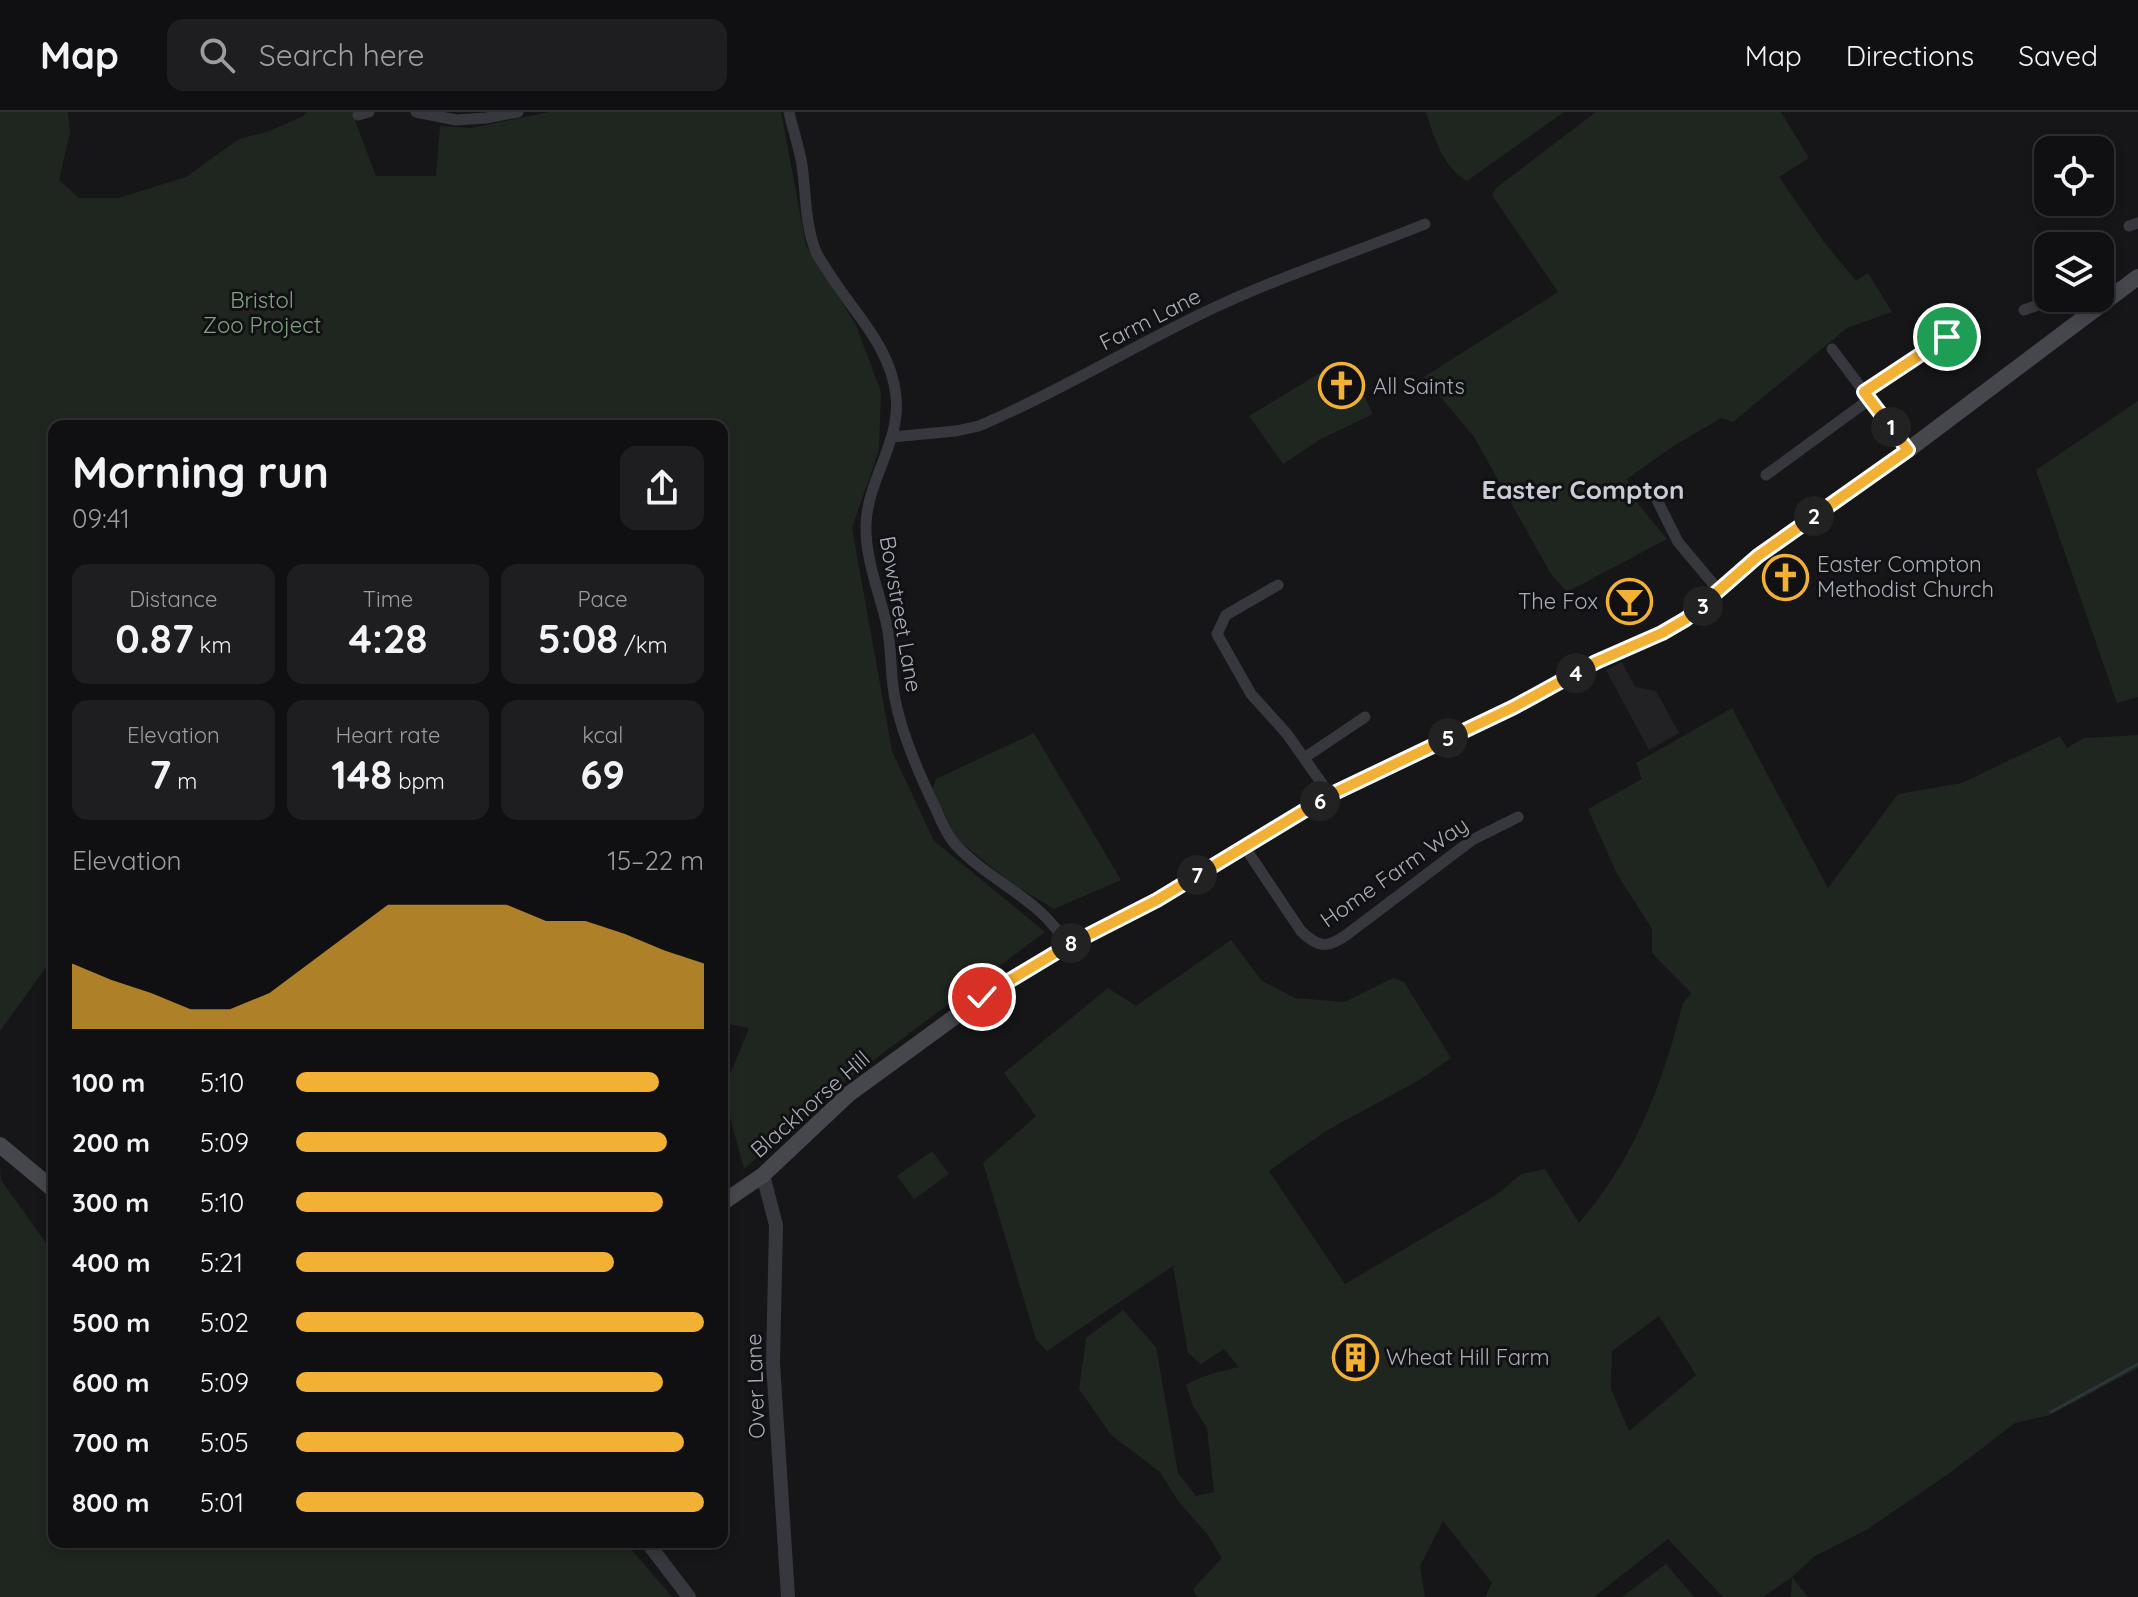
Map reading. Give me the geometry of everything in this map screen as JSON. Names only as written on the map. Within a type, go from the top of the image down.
[{"type":"main road","name":"Blackhorse Hill","points":[[728,1199],[763,1175],[849,1094],[982,997],[1067,946],[1157,900],[1330,795],[1514,707],[1596,662],[1686,619],[1758,556],[1908,450],[2138,277]]},
{"type":"main road","points":[[0,1145],[48,1185]]},
{"type":"street","points":[[416,112],[456,120],[518,112]]},
{"type":"street","name":"Bowstreet Lane","points":[[789,112],[802,165],[804,195],[815,250],[872,333],[891,374],[896,395],[897,414],[892,437],[869,503],[866,527],[901,719],[933,804],[954,842],[1026,900],[1057,929],[1067,946]]},
{"type":"street","name":"Farm Lane","points":[[892,437],[979,426],[1236,298],[1331,258],[1366,248],[1425,224]]},
{"type":"street","points":[[2024,310],[2034,306]]},
{"type":"street","points":[[1766,475],[1947,337]]},
{"type":"street","points":[[1930,348],[1938,360]]},
{"type":"street","points":[[1832,349],[1908,450]]},
{"type":"street","points":[[1657,500],[1678,542],[1720,592]]},
{"type":"street","points":[[1260,578],[1267,591]]},
{"type":"street","points":[[1278,585],[1226,615],[1217,634],[1251,694],[1265,708],[1330,795]]},
{"type":"street","points":[[1304,758],[1365,717]]},
{"type":"street","name":"Home Farm Way","points":[[1244,846],[1301,931],[1312,942],[1326,945],[1336,943],[1472,840],[1518,817]]},
{"type":"street","name":"Over Lane","points":[[763,1175],[774,1207],[776,1225],[773,1363],[788,1597]]},
{"type":"street","points":[[652,1548],[689,1597]]},
{"type":"shaded area","points":[[1622,662],[1635,687],[1656,691],[1679,733],[1649,750],[1606,670]]},
{"type":"green space","name":"Bristol Zoo Project","points":[[0,112],[68,112],[70,133],[59,180],[79,198],[118,198],[186,177],[239,139],[270,131],[307,112],[355,112],[356,123],[376,176],[436,176],[440,126],[471,128],[549,112],[781,112],[806,245],[856,325],[881,392],[879,450],[852,528],[892,751],[934,841],[1045,932],[839,1086],[744,1169],[728,1110],[728,1079],[749,1028],[728,1024],[728,420],[48,420],[47,966],[0,1031]]},
{"type":"green space","points":[[1426,112],[1564,112],[1467,181],[1446,160]]},
{"type":"green space","points":[[1596,112],[1781,112],[1809,158],[1779,177],[1824,242],[1856,281],[1868,273],[1892,312],[1847,328],[1733,422],[1721,418],[1627,479],[1639,505],[1667,539],[1567,592],[1551,574],[1474,437],[1424,377],[1558,292],[1492,195],[1496,188]]},
{"type":"green space","points":[[1347,362],[1373,414],[1321,439],[1283,464],[1249,416],[1325,370]]},
{"type":"green space","points":[[2138,401],[2138,697],[2117,703],[2036,470]]},
{"type":"green space","points":[[1732,708],[1828,888],[1898,794],[1962,783],[2060,736],[2067,748],[2084,738],[2138,735],[2138,1368],[2050,1415],[2015,1423],[1868,1529],[1815,1556],[1763,1597],[1723,1597],[1668,1539],[1594,1597],[1485,1597],[1492,1583],[1443,1521],[1420,1566],[1425,1597],[1197,1597],[1193,1589],[1222,1558],[1160,1472],[1111,1435],[1079,1389],[1086,1338],[1123,1310],[1156,1347],[1178,1473],[1196,1496],[1214,1492],[1207,1428],[1193,1406],[1186,1385],[1204,1376],[1239,1367],[1224,1349],[1201,1364],[1188,1353],[1173,1266],[1047,1351],[1036,1340],[983,1163],[1036,1116],[1004,1073],[1108,988],[1136,1006],[1231,940],[1262,981],[1295,998],[1345,1002],[1393,978],[1404,982],[1451,1058],[1421,1079],[1326,1131],[1269,1171],[1345,1284],[1499,1193],[1521,1174],[1545,1169],[1579,1223],[1616,1173],[1631,1146],[1656,1092],[1683,1003],[1691,993],[1652,953],[1652,929],[1617,874],[1588,809],[1642,779],[1636,763]],"holes":[[[1659,1316],[1696,1375],[1629,1431],[1611,1389],[1612,1351]]]},
{"type":"green space","points":[[1034,733],[1121,880],[1054,909],[1011,883],[956,838],[932,790],[936,779]]},
{"type":"green space","points":[[932,1151],[949,1174],[914,1199],[897,1176]]},
{"type":"green space","points":[[0,1167],[1,1180],[48,1246],[48,1548],[630,1548],[672,1597],[0,1597]]},
{"type":"green space","points":[[1666,1564],[1694,1597],[1622,1597]]},
{"type":"green space","points":[[1792,1577],[1808,1597],[1791,1597]]},
{"type":"waterway","points":[[2051,1412],[2138,1364]]},
{"type":"place","name":"All Saints","points":[[1342,386]]},
{"type":"place","name":"Easter Compton Methodist Church","points":[[1786,577]]},
{"type":"place","name":"The Fox","points":[[1629,601]]},
{"type":"place","name":"Wheat Hill Farm","points":[[1355,1357]]},
{"type":"district","name":"Easter Compton","points":[[1583,490]]},
{"type":"route","points":[[982,997],[1067,946],[1157,900],[1330,795],[1537,696],[1596,662],[1686,619],[1758,556],[1908,450],[1864,392],[1947,337]]}]
